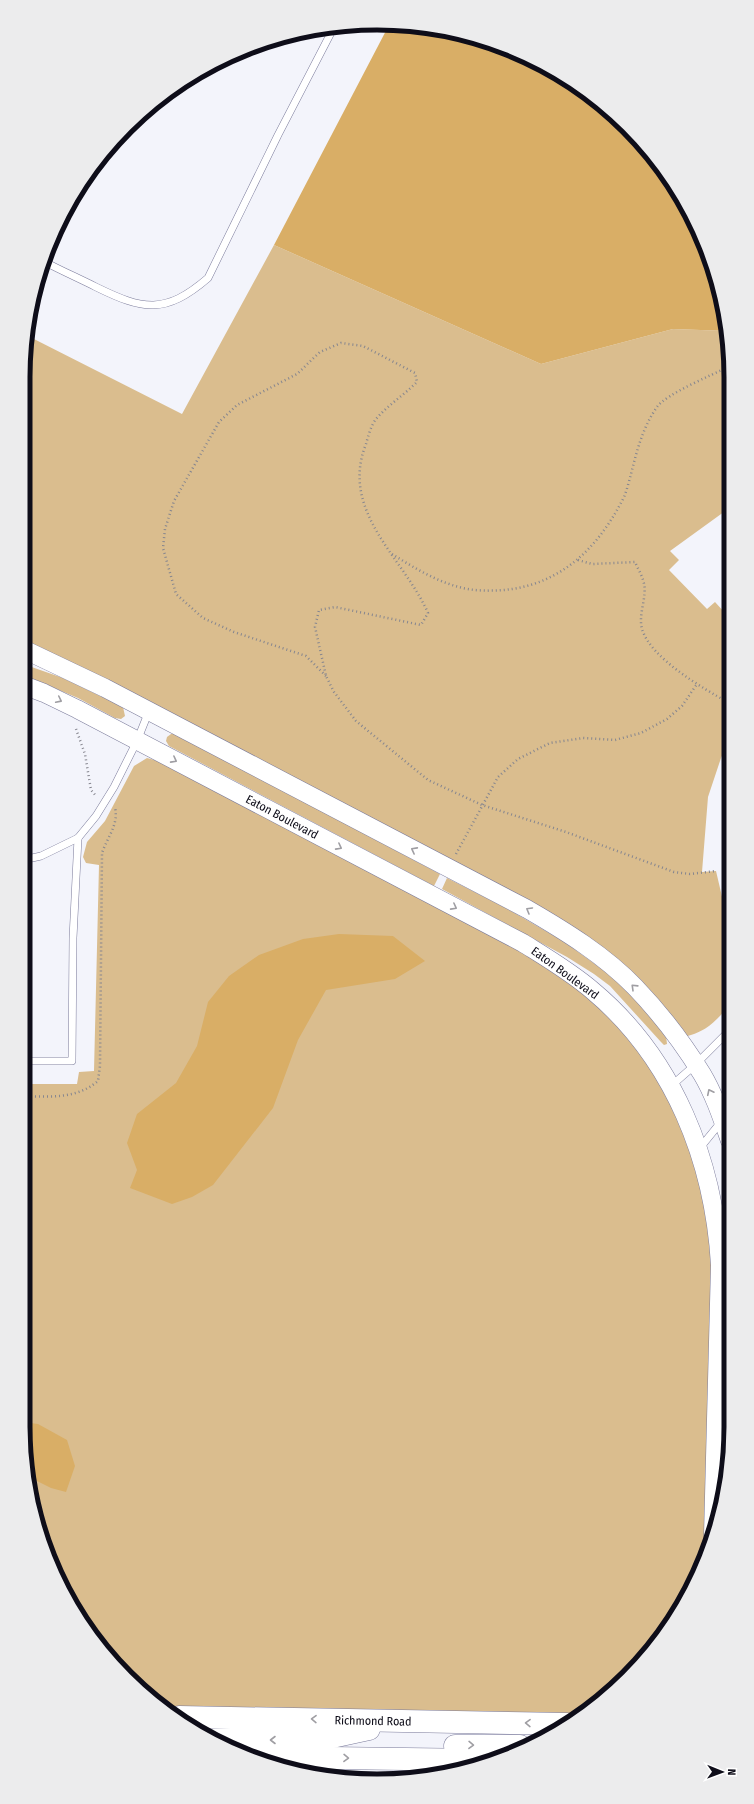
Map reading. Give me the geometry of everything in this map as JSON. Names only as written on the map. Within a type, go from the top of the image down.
[{"type":"main road","name":"Richmond Road","points":[[186,1717],[557,1724]]},
{"type":"main road","points":[[228,1740],[318,1740],[408,1721]]},
{"type":"main road","points":[[406,1759],[459,1745],[514,1746]]},
{"type":"main road","points":[[270,1757],[475,1760]]},
{"type":"street","points":[[30,652],[149,711],[521,906],[566,933],[634,986],[658,1013],[702,1074],[724,1112]]},
{"type":"street","name":"Eaton Boulevard","points":[[30,688],[44,693],[137,741],[522,943],[557,964],[593,991],[624,1021],[649,1052],[671,1086],[689,1120],[710,1188],[718,1232],[720,1265],[714,1510]]},
{"type":"lane","points":[[48,264],[120,299],[143,306],[162,304],[190,293],[208,278],[278,135],[331,33]]},
{"type":"lane","points":[[30,858],[41,856],[78,838],[96,816],[114,788],[137,741],[149,711]]},
{"type":"lane","points":[[30,1061],[72,1061],[73,944],[78,838]]},
{"type":"lane","points":[[671,1086],[724,1036]]},
{"type":"lane","points":[[699,1149],[724,1118]]},
{"type":"path","points":[[326,676],[306,656],[234,632],[203,618],[176,594],[163,548],[165,529],[174,501],[219,422],[237,405],[297,374],[320,352],[341,343],[363,346],[415,373],[417,382],[375,420],[362,452],[359,487],[371,522],[390,553],[421,597],[428,613],[421,625],[335,607],[319,610],[315,627],[326,676],[334,692],[356,721],[428,780],[482,805],[566,832],[674,872],[690,874],[716,871]]},
{"type":"path","points":[[390,553],[421,572],[474,590],[506,589],[531,586],[560,572],[578,560],[602,531],[624,496],[642,434],[658,405],[673,395],[724,369]]},
{"type":"path","points":[[578,560],[592,564],[635,562],[645,585],[641,612],[642,630],[658,656],[697,684],[724,700]]},
{"type":"path","points":[[456,854],[498,777],[518,759],[550,743],[582,738],[615,740],[641,733],[667,719],[682,706],[697,684]]},
{"type":"path","points":[[76,729],[85,754],[91,790],[96,796]]},
{"type":"path","points":[[30,1096],[72,1095],[90,1088],[98,1081],[100,1066],[102,853],[116,823],[117,816],[115,808]]},
{"type":"shaded area","points":[[386,30],[422,33],[445,37],[489,48],[510,56],[550,76],[570,88],[606,116],[638,148],[666,184],[698,244],[712,287],[721,331],[673,329],[541,364],[274,245]]},
{"type":"shaded area","points":[[274,245],[541,364],[673,329],[721,331],[724,377],[724,512],[670,551],[679,560],[669,570],[707,609],[715,602],[724,612],[724,751],[708,797],[702,872],[716,871],[724,905],[724,1012],[713,1023],[702,1031],[677,1039],[579,941],[30,653],[30,377],[32,338],[182,414]]},
{"type":"shaded area","points":[[30,666],[63,678],[123,707],[125,716],[121,719],[115,718],[78,698],[30,678]]},
{"type":"shaded area","points":[[171,734],[176,734],[440,874],[434,886],[169,746],[166,741],[167,737]]},
{"type":"shaded area","points":[[147,758],[158,761],[173,760],[593,991],[671,1086],[718,1231],[713,1515],[706,1539],[698,1560],[666,1620],[638,1656],[606,1688],[570,1716],[557,1724],[186,1717],[148,1688],[116,1656],[88,1620],[56,1560],[48,1539],[37,1495],[31,1450],[30,1084],[77,1084],[79,1072],[94,1071],[99,865],[86,863],[83,857],[87,842],[105,821],[134,766]]},
{"type":"shaded area","points":[[447,878],[504,907],[563,941],[613,977],[635,998],[666,1036],[667,1044],[664,1045],[661,1042],[610,986],[567,957],[442,889]]},
{"type":"shaded area","points":[[339,934],[393,936],[425,961],[395,979],[326,990],[298,1040],[273,1108],[213,1185],[192,1197],[172,1204],[130,1188],[137,1170],[127,1143],[137,1114],[176,1083],[197,1046],[208,1002],[229,976],[259,955],[303,939]]},
{"type":"shaded area","points":[[30,1423],[38,1424],[67,1440],[75,1466],[66,1492],[51,1488],[34,1480]]}]
